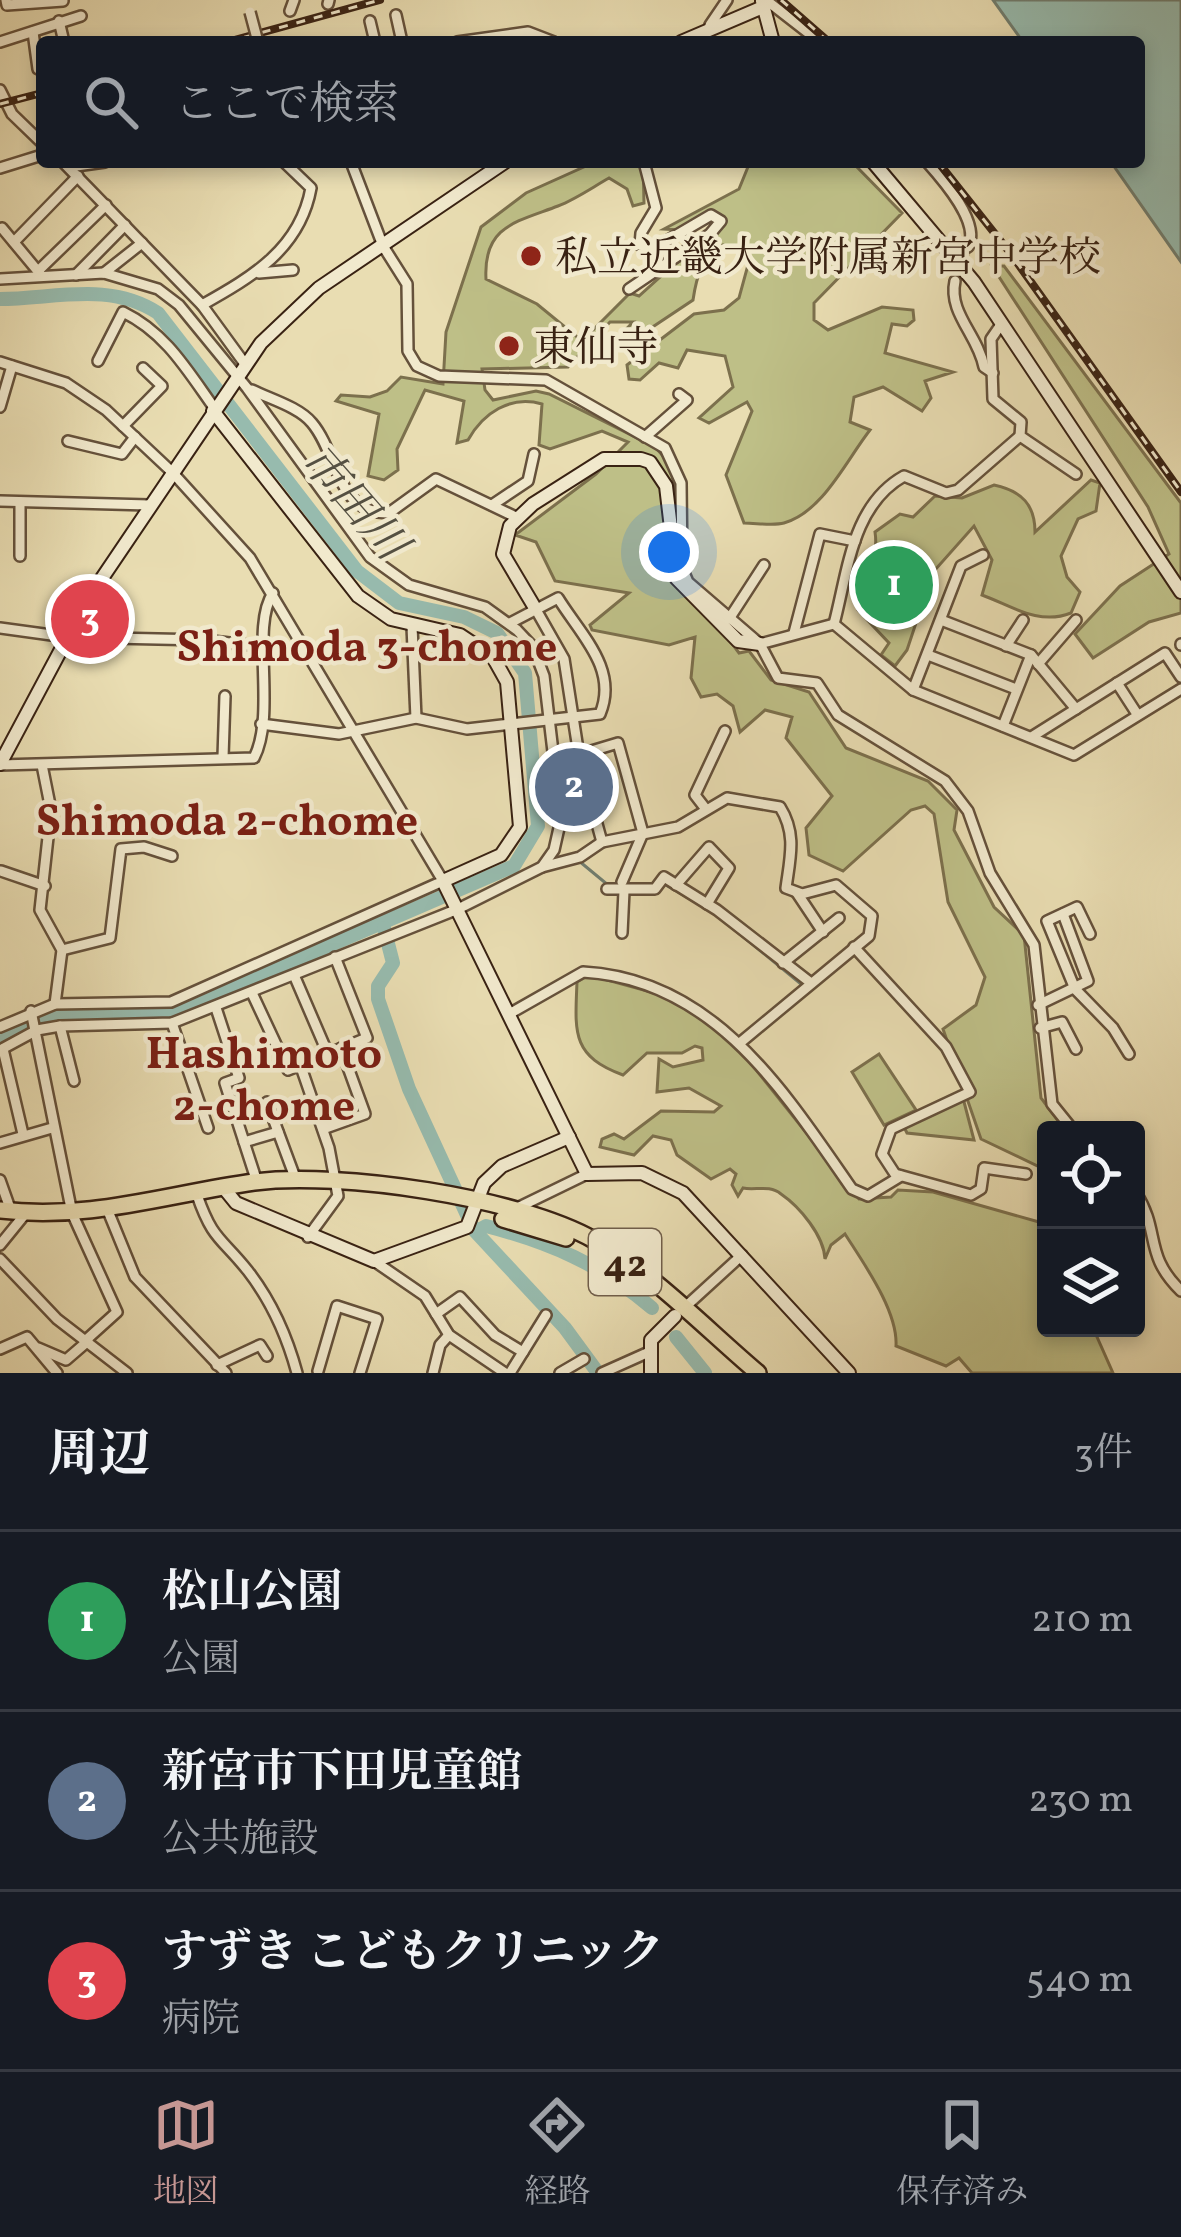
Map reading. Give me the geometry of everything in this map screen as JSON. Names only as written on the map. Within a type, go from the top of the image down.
[{"type":"highway","name":"42","points":[[12,1211],[108,1211],[257,1182],[378,1184],[557,1234],[593,1250],[758,1373]]},
{"type":"highway","name":"42","points":[[468,1211],[513,1210],[594,1239],[742,1373]]},
{"type":"street","points":[[6,0],[7,5],[63,0],[63,36]]},
{"type":"street","points":[[710,26],[727,0]]},
{"type":"street","points":[[694,36],[764,2]]},
{"type":"street","points":[[764,2],[772,36]]},
{"type":"street","points":[[764,2],[812,36]]},
{"type":"street","points":[[249,6],[256,36]]},
{"type":"street","points":[[396,15],[401,36]]},
{"type":"street","points":[[0,41],[81,16]]},
{"type":"street","points":[[370,21],[374,36]]},
{"type":"street","points":[[33,32],[36,54]]},
{"type":"street","points":[[500,36],[528,32],[538,36]]},
{"type":"street","points":[[0,91],[6,115],[36,138]]},
{"type":"street","points":[[0,168],[36,157]]},
{"type":"street","points":[[14,242],[70,168],[202,304],[247,388],[382,568],[409,585],[485,607],[510,623],[539,660],[550,722],[561,819],[554,850],[542,867]]},
{"type":"street","points":[[202,304],[259,273],[294,231],[310,196],[308,183],[291,168]]},
{"type":"street","points":[[353,168],[382,246],[407,284],[408,351],[426,373],[546,380],[664,448],[678,471],[684,575],[760,644],[778,678],[817,683],[838,715],[918,761],[957,794],[990,873],[1029,932],[1052,1104],[1066,1121]]},
{"type":"street","points":[[273,593],[265,607],[261,724],[254,758],[0,765],[66,638],[148,505],[241,370],[319,287],[496,168]]},
{"type":"street","points":[[628,290],[710,234],[721,220],[711,215],[653,249],[640,245],[640,233],[656,208],[646,168]]},
{"type":"street","points":[[878,168],[936,231],[1003,322],[1181,592]]},
{"type":"street","points":[[931,168],[971,223],[974,237],[968,247]]},
{"type":"street","points":[[40,274],[106,205]]},
{"type":"street","points":[[76,275],[125,225]]},
{"type":"street","points":[[2,228],[40,274]]},
{"type":"street","points":[[104,273],[142,243]]},
{"type":"street","points":[[259,273],[293,271]]},
{"type":"street","points":[[0,279],[104,273],[139,281],[179,305],[241,370]]},
{"type":"street","points":[[955,281],[951,298],[984,368],[993,373]]},
{"type":"street","points":[[0,1027],[56,1004],[171,1001],[501,855],[516,840],[520,827],[507,682],[493,657],[460,635],[412,626],[377,611],[345,584],[154,329],[123,312],[98,361]]},
{"type":"street","points":[[834,624],[855,541],[879,493],[904,476],[946,493],[958,490],[1020,436],[1021,422],[994,399],[992,333],[1003,322]]},
{"type":"street","points":[[0,362],[66,383],[123,426],[250,558],[443,881],[587,1174]]},
{"type":"street","points":[[0,407],[12,366]]},
{"type":"street","points":[[123,426],[162,386],[143,368]]},
{"type":"street","points":[[247,388],[312,423],[330,450],[343,492],[369,510],[389,513],[436,479],[516,518]]},
{"type":"street","points":[[645,436],[687,400],[679,394]]},
{"type":"street","points":[[1020,436],[1076,474]]},
{"type":"street","points":[[68,441],[122,454],[135,437]]},
{"type":"street","points":[[492,505],[528,481],[534,454]]},
{"type":"street","points":[[602,842],[578,754],[564,659],[503,554],[516,518],[604,459],[617,455],[650,462],[666,486],[676,579],[738,641],[760,644],[834,624]]},
{"type":"street","points":[[0,501],[148,505]]},
{"type":"street","points":[[20,502],[20,556]]},
{"type":"street","points":[[794,633],[820,534],[855,541]]},
{"type":"street","points":[[913,691],[961,566],[983,555]]},
{"type":"street","points":[[729,619],[764,565]]},
{"type":"street","points":[[261,724],[339,734],[416,718],[467,729],[600,714],[606,688],[602,667],[558,598],[510,623]]},
{"type":"street","points":[[941,620],[1035,660],[1076,709]]},
{"type":"street","points":[[1006,646],[1023,620]]},
{"type":"street","points":[[1004,726],[1016,689],[1035,660],[1076,620]]},
{"type":"street","points":[[834,624],[913,691],[1075,755],[1181,689]]},
{"type":"street","points":[[412,626],[416,718]]},
{"type":"street","points":[[0,628],[66,638],[265,647]]},
{"type":"street","points":[[1033,736],[1165,652],[1181,676]]},
{"type":"street","points":[[928,655],[1016,689]]},
{"type":"street","points":[[1117,683],[1137,714]]},
{"type":"street","points":[[223,757],[225,695]]},
{"type":"street","points":[[705,808],[695,795],[724,731]]},
{"type":"street","points":[[578,754],[617,743],[643,833],[623,887],[622,932]]},
{"type":"street","points":[[42,765],[51,810],[40,910],[62,950],[56,1004]]},
{"type":"street","points":[[23,1134],[1,1049],[37,1030],[172,1023],[457,907],[542,867],[580,857],[602,842],[678,827],[727,798],[779,807],[790,822],[793,845],[786,888],[797,893],[823,932]]},
{"type":"street","points":[[62,950],[110,938],[121,849],[144,848],[172,856]]},
{"type":"street","points":[[676,885],[709,848],[729,868],[707,904]]},
{"type":"street","points":[[2,871],[44,886]]},
{"type":"street","points":[[607,890],[655,889],[664,877],[811,983]]},
{"type":"street","points":[[740,1042],[869,937],[872,916],[836,885],[797,893]]},
{"type":"street","points":[[1090,934],[1078,908],[1047,921],[1075,989],[1113,1028],[1129,1054]]},
{"type":"street","points":[[1038,1005],[1088,981],[1063,914]]},
{"type":"street","points":[[784,963],[839,918]]},
{"type":"street","points":[[854,947],[946,1047],[970,1092],[891,1129],[882,1154],[901,1176],[971,1195],[981,1189],[984,1168],[1026,1174]]},
{"type":"street","points":[[252,993],[288,1070],[368,1038],[334,957]]},
{"type":"street","points":[[509,1014],[588,971],[677,994],[740,1042],[852,1189],[868,1196],[901,1176]]},
{"type":"street","points":[[294,975],[328,1054]]},
{"type":"street","points":[[216,1008],[239,1078],[225,1083],[257,1182]]},
{"type":"street","points":[[31,1011],[72,1213],[117,1312],[66,1360],[35,1346]]},
{"type":"street","points":[[1040,1028],[1062,1022],[1076,1049]]},
{"type":"street","points":[[172,1023],[208,1129]]},
{"type":"street","points":[[60,1026],[74,1082]]},
{"type":"street","points":[[323,1129],[365,1114],[340,1048]]},
{"type":"street","points":[[301,1066],[323,1129],[338,1196],[308,1237]]},
{"type":"street","points":[[267,1102],[296,1180]]},
{"type":"street","points":[[0,1143],[52,1128]]},
{"type":"street","points":[[244,1142],[278,1132]]},
{"type":"street","points":[[374,1261],[468,1211],[484,1183],[502,1166],[569,1137]]},
{"type":"street","points":[[513,1210],[587,1174],[626,1172],[661,1179],[701,1210],[849,1373]]},
{"type":"street","points":[[0,1180],[22,1224],[0,1245]]},
{"type":"street","points":[[223,1187],[236,1203],[374,1261],[425,1296],[449,1335],[507,1373],[546,1315]]},
{"type":"street","points":[[197,1195],[210,1233],[246,1268],[274,1313],[296,1371],[320,1372],[338,1306],[377,1318],[360,1373]]},
{"type":"street","points":[[1145,1207],[1159,1270],[1177,1287],[1181,1273]]},
{"type":"street","points":[[108,1211],[135,1277],[196,1336],[222,1369],[260,1345],[267,1356]]},
{"type":"street","points":[[651,1373],[651,1340],[742,1255]]},
{"type":"street","points":[[0,1259],[57,1319],[127,1373]]},
{"type":"street","points":[[436,1314],[460,1297],[495,1335],[523,1352]]},
{"type":"street","points":[[433,1373],[440,1345],[449,1335]]},
{"type":"street","points":[[0,1349],[24,1337],[57,1373]]},
{"type":"street","points":[[602,1372],[649,1352]]},
{"type":"street","points":[[560,1373],[584,1359]]},
{"type":"green space","points":[[582,168],[643,168],[644,203],[633,206],[627,189],[609,178],[571,200],[516,222],[490,247],[486,279],[537,304],[582,341],[630,293],[639,296],[723,220],[711,211],[680,230],[664,229],[739,189],[748,168],[858,168],[902,213],[814,303],[814,320],[828,330],[882,307],[913,310],[914,320],[907,326],[892,324],[885,353],[953,372],[925,381],[931,398],[922,411],[883,387],[854,397],[850,422],[870,430],[811,508],[784,523],[744,523],[726,475],[752,411],[747,402],[709,423],[699,418],[733,387],[725,356],[687,350],[678,368],[659,363],[640,380],[629,379],[627,365],[694,314],[724,310],[739,298],[748,265],[736,249],[723,245],[716,251],[701,269],[693,300],[624,346],[615,341],[633,322],[610,322],[568,367],[482,369],[485,390],[493,400],[536,391],[549,394],[655,447],[672,466],[680,573],[739,653],[749,651],[771,680],[809,692],[846,748],[928,781],[957,810],[954,830],[994,907],[1024,935],[1041,1098],[1058,1121],[1037,1121],[1037,1166],[981,1139],[943,1029],[976,1005],[985,977],[948,902],[934,814],[925,806],[911,810],[843,871],[809,855],[806,828],[832,796],[786,738],[792,717],[765,710],[740,732],[733,706],[717,694],[701,697],[691,678],[695,637],[669,645],[592,630],[590,625],[629,593],[555,581],[536,542],[515,535],[596,474],[628,442],[602,431],[550,449],[539,445],[542,404],[519,402],[499,408],[468,440],[457,443],[464,401],[425,390],[397,449],[398,470],[384,480],[368,476],[379,414],[336,401],[341,395],[370,397],[387,391],[401,377],[443,384],[446,332],[481,227],[526,193]]},
{"type":"green space","points":[[992,266],[1004,266],[1181,503],[1181,613],[1149,622],[1093,658],[1075,634],[1120,586],[1169,554],[1148,507]]},
{"type":"green space","points":[[1091,480],[1100,483],[1096,511],[1078,519],[1061,556],[1067,577],[1080,592],[1071,613],[1036,616],[982,595],[992,560],[974,526],[918,589],[916,623],[907,650],[895,666],[881,655],[889,643],[858,610],[873,561],[875,532],[900,514],[913,517],[935,496],[962,498],[994,485],[1025,501],[1033,514],[1035,532]]},
{"type":"green space","points":[[589,975],[673,998],[733,1041],[859,1199],[891,1197],[898,1190],[933,1192],[1037,1221],[1037,1337],[1097,1337],[1113,1373],[972,1373],[959,1358],[946,1366],[896,1346],[886,1303],[845,1234],[831,1245],[825,1259],[816,1232],[788,1200],[767,1188],[743,1188],[738,1196],[732,1185],[736,1174],[730,1169],[711,1179],[677,1155],[671,1140],[653,1136],[634,1155],[600,1147],[602,1139],[614,1134],[624,1139],[661,1111],[714,1112],[721,1106],[689,1088],[657,1092],[659,1059],[673,1067],[703,1060],[702,1048],[647,1053],[623,1075],[594,1059],[577,1028],[577,982]]},
{"type":"green space","points":[[879,1054],[916,1110],[884,1125],[852,1072]]},
{"type":"green space","points":[[963,1098],[974,1140],[907,1133],[903,1125]]},
{"type":"water","points":[[993,0],[1181,0],[1181,262],[1115,168],[1145,168],[1145,36],[1019,36]]},
{"type":"waterway","name":"市田川","points":[[0,299],[101,295],[120,297],[158,313],[357,571],[399,603],[464,617],[497,633],[525,673],[538,826],[514,866],[173,1013],[65,1015],[23,1027],[0,1040]]},
{"type":"waterway","points":[[579,861],[608,885]]},
{"type":"waterway","points":[[664,884],[714,913],[801,984]]},
{"type":"waterway","points":[[384,928],[393,963],[378,986],[378,999],[409,1089],[474,1230],[565,1328],[598,1373]]},
{"type":"waterway","points":[[477,1231],[486,1226],[553,1248],[614,1279],[652,1308]]},
{"type":"waterway","points":[[676,1337],[705,1373]]},
{"type":"tunnel","points":[[955,281],[968,247]]},
{"type":"railway","points":[[249,36],[380,0]]},
{"type":"railway","points":[[781,0],[822,36]]},
{"type":"railway","points":[[0,104],[36,95]]},
{"type":"railway","points":[[943,168],[1011,254],[1181,492]]},
{"type":"place","name":"私立近畿大学附属新宮中学校","points":[[531,256]]},
{"type":"place","name":"東仙寺","points":[[509,346]]},
{"type":"place","name":"松山公園","points":[[894,585]]},
{"type":"place","name":"すずき こどもクリニック","points":[[90,619]]},
{"type":"place","name":"新宮市下田児童館","points":[[574,787]]},
{"type":"district","name":"Shimoda 3-chome","points":[[367,645]]},
{"type":"district","name":"Shimoda 2-chome","points":[[227,819]]},
{"type":"district","name":"Hashimoto 2-chome","points":[[264,1078]]}]
